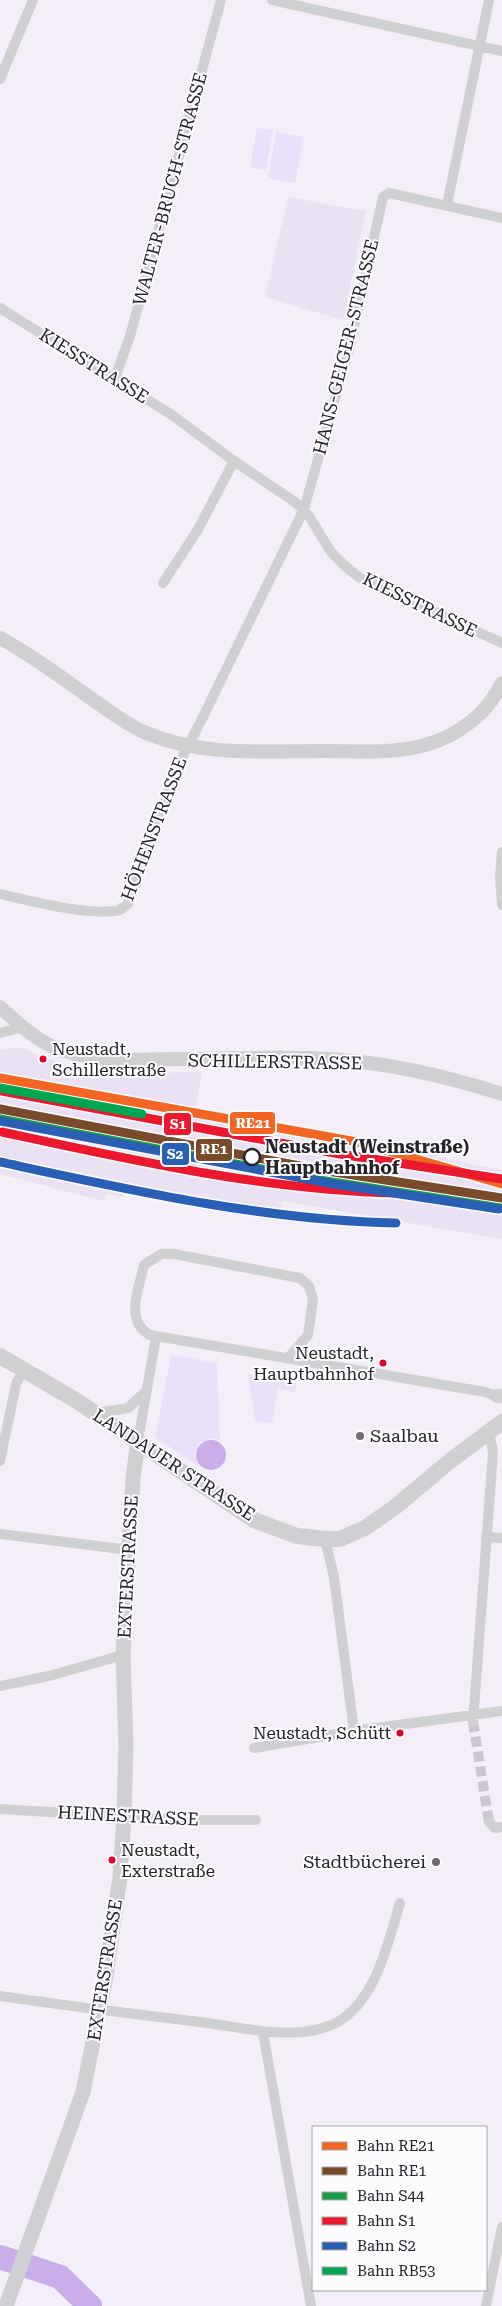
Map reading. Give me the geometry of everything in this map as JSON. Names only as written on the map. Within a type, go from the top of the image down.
[{"type":"main road","name":"LANDAUER STRASSE","points":[[0,1356],[138,1441],[254,1520],[296,1536],[325,1540],[340,1539],[365,1528],[395,1507],[496,1427]]},
{"type":"main road","name":"EXTERSTRASSE","points":[[6,2306],[74,2121],[89,2066],[100,2010],[120,1877],[126,1745],[124,1654],[133,1478],[138,1441]]},
{"type":"street","points":[[0,79],[34,0]]},
{"type":"street","name":"WALTER-BRUCH-STRASSE","points":[[115,378],[130,336],[221,0]]},
{"type":"street","points":[[272,0],[502,51]]},
{"type":"street","points":[[447,206],[489,0]]},
{"type":"street","name":"HANS-GEIGER-STRASSE","points":[[187,745],[209,705],[304,510],[349,349],[383,197],[389,193],[502,218]]},
{"type":"street","name":"KIESSTRASSE","points":[[0,308],[172,415],[304,510],[331,552],[360,578],[502,643]]},
{"type":"street","points":[[163,583],[197,531],[234,461]]},
{"type":"street","points":[[0,638],[31,656],[131,726],[164,740],[187,745],[240,751],[384,751],[412,748],[437,741],[471,722],[487,708],[502,683]]},
{"type":"street","name":"HÖHENSTRASSE","points":[[0,894],[62,907],[103,912],[121,910],[131,898],[187,745]]},
{"type":"street","points":[[502,852],[502,905]]},
{"type":"street","name":"SCHILLERSTRASSE","points":[[0,1007],[23,1027],[50,1045],[87,1057],[124,1060],[331,1059],[409,1069],[451,1078],[502,1094]]},
{"type":"street","points":[[0,1033],[23,1027]]},
{"type":"street","points":[[289,1357],[308,1335],[313,1300],[309,1286],[295,1275],[168,1253],[155,1257],[144,1265],[135,1307],[135,1318],[145,1332],[156,1337],[289,1357],[485,1392],[500,1397]]},
{"type":"street","points":[[138,1441],[156,1337]]},
{"type":"street","points":[[0,1461],[16,1384],[23,1370]]},
{"type":"street","points":[[95,1414],[128,1408],[139,1400],[146,1390]]},
{"type":"street","points":[[474,1718],[486,1537],[496,1427]]},
{"type":"street","points":[[0,1534],[130,1550]]},
{"type":"street","points":[[486,1537],[502,1538]]},
{"type":"street","points":[[325,1540],[334,1577],[354,1731]]},
{"type":"street","points":[[0,1686],[48,1676],[124,1654]]},
{"type":"street","points":[[254,1748],[354,1731],[474,1718],[502,1710]]},
{"type":"street","name":"HEINESTRASSE","points":[[0,1808],[180,1820],[256,1820]]},
{"type":"street","points":[[0,1996],[264,2032],[304,2032],[329,2026],[344,2018],[359,2003],[373,1982],[400,1903]]},
{"type":"street","points":[[264,2032],[311,2306]]},
{"type":"street","points":[[486,2306],[502,2227]]},
{"type":"shaded area","points":[[257,128],[273,130],[266,170],[250,167]]},
{"type":"shaded area","points":[[276,132],[304,137],[295,183],[268,178]]},
{"type":"shaded area","points":[[288,197],[366,211],[343,320],[265,297]]},
{"type":"shaded area","points":[[22,1048],[62,1064],[100,1074],[202,1072],[196,1109],[438,1152],[437,1157],[447,1157],[447,1159],[502,1170],[502,1239],[282,1201],[280,1210],[126,1185],[123,1197],[106,1194],[104,1201],[0,1174],[0,1049]]},
{"type":"shaded area","points":[[171,1355],[217,1363],[220,1439],[210,1439],[199,1443],[194,1453],[198,1466],[155,1437]]},
{"type":"shaded area","points":[[248,1374],[296,1383],[295,1392],[278,1389],[272,1423],[255,1421]]},
{"type":"shaded area","points":[[211,1440],[222,1444],[226,1455],[222,1466],[211,1470],[200,1466],[196,1455],[200,1444]]},
{"type":"waterway","points":[[0,2257],[60,2277],[90,2306]]},
{"type":"tunnel","points":[[473,1722],[489,1822]]},
{"type":"rail line","name":"RE21","points":[[0,1078],[357,1142],[502,1184]]},
{"type":"rail line","name":"RB53","points":[[0,1088],[142,1114]]},
{"type":"rail line","name":"S1","points":[[2,1091],[340,1154],[502,1179]]},
{"type":"rail line","name":"RE1","points":[[0,1109],[321,1170],[502,1198]]},
{"type":"rail line","name":"S44","points":[[0,1119],[319,1180],[500,1208]]},
{"type":"rail line","name":"S2","points":[[0,1121],[334,1184],[499,1209]]},
{"type":"rail line","name":"S1","points":[[2,1132],[149,1163],[247,1180],[346,1191],[396,1193]]},
{"type":"rail line","name":"S2","points":[[0,1162],[147,1193],[246,1210],[346,1221],[396,1223]]},
{"type":"place","name":"Neustadt, Schillerstraße","points":[[43,1059]]},
{"type":"place","name":"Neustadt (Weinstraße) Hauptbahnhof","points":[[252,1157]]},
{"type":"place","name":"Neustadt, Hauptbahnhof","points":[[383,1363]]},
{"type":"place","name":"Saalbau","points":[[360,1436]]},
{"type":"place","name":"Neustadt, Schütt","points":[[400,1733]]},
{"type":"place","name":"Neustadt, Exterstraße","points":[[112,1860]]},
{"type":"place","name":"Stadtbücherei","points":[[436,1862]]}]
